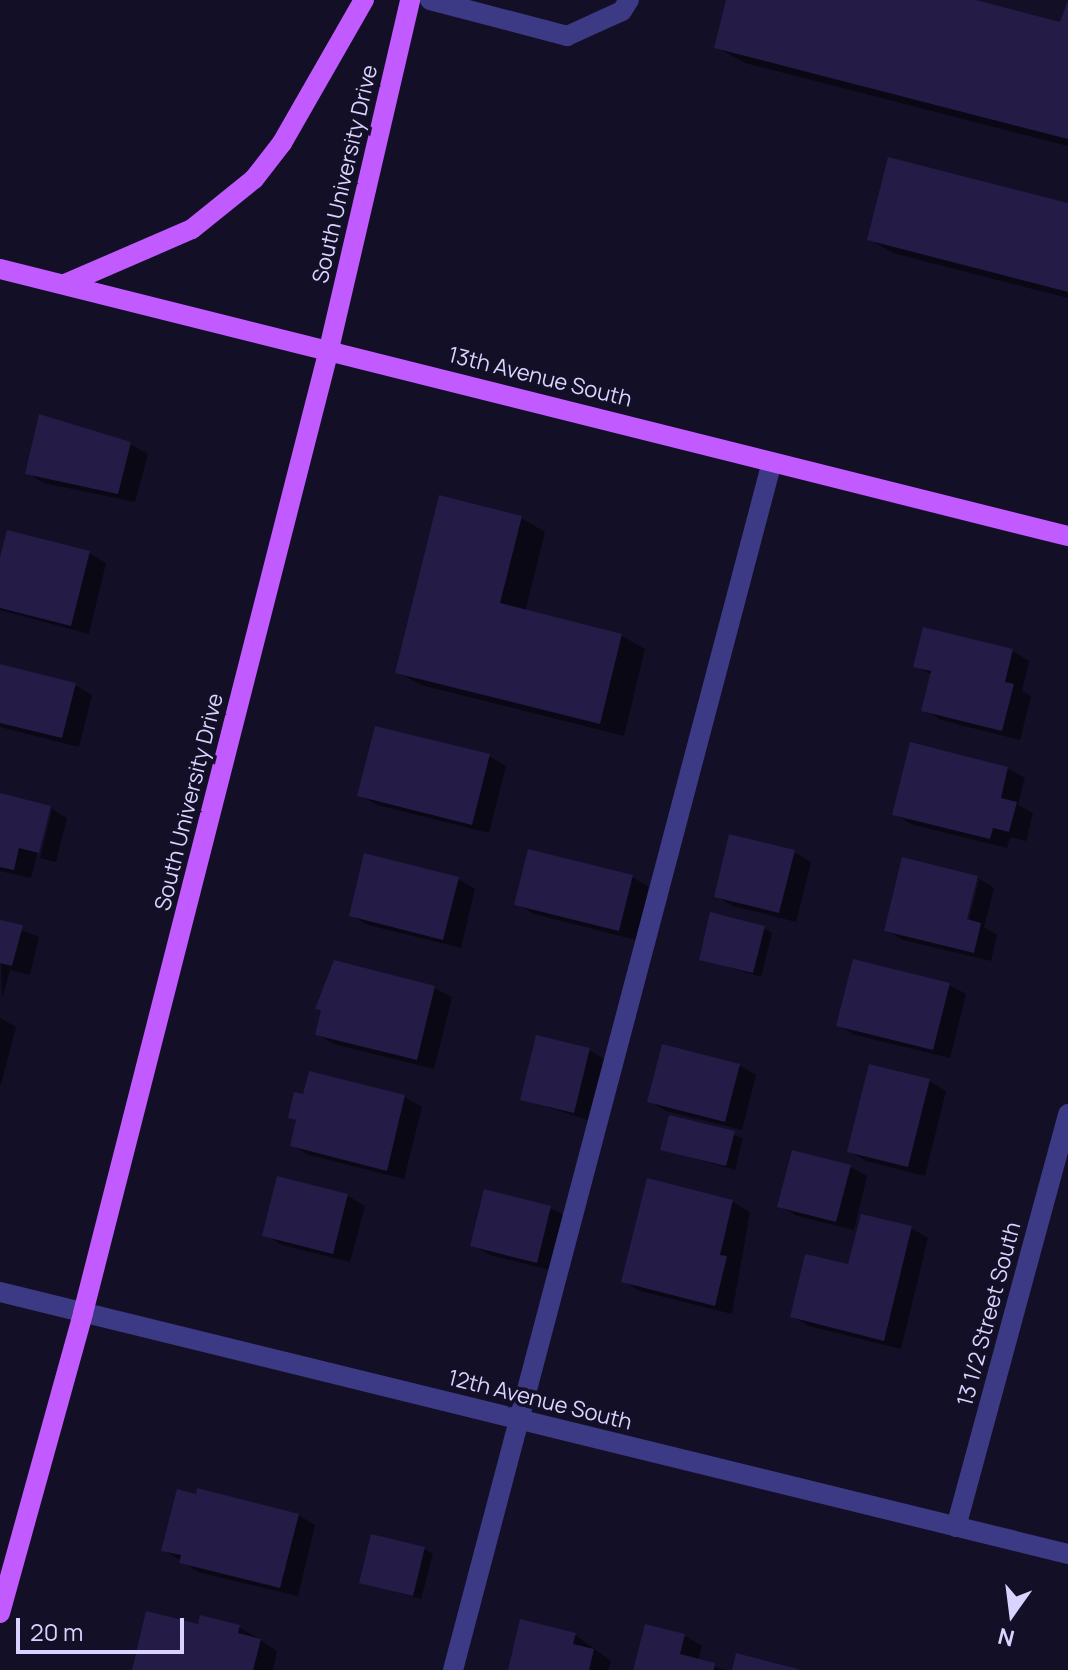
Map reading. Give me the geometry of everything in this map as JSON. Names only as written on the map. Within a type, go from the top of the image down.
[{"type":"main road","points":[[65,284],[192,229],[254,179],[282,143],[364,0]]},
{"type":"main road","name":"South University Drive","points":[[0,1613],[83,1313],[329,349],[410,0]]},
{"type":"main road","name":"13th Avenue South","points":[[0,269],[1068,536]]},
{"type":"street","points":[[430,0],[567,36],[622,11],[629,0]]},
{"type":"street","points":[[453,1670],[522,1420],[772,462]]},
{"type":"street","name":"13 1/2 Street South","points":[[956,1527],[1068,1114]]},
{"type":"street","name":"12th Avenue South","points":[[0,1292],[1068,1554]]},
{"type":"building","points":[[726,0],[976,0],[1060,22],[1068,0],[1068,139],[714,48]]},
{"type":"building","points":[[888,157],[1068,203],[1068,292],[867,240]]},
{"type":"building","points":[[39,414],[131,442],[118,494],[25,474]]},
{"type":"building","points":[[439,495],[522,516],[500,603],[622,634],[600,724],[395,673]]},
{"type":"building","points":[[7,530],[90,551],[71,626],[0,608],[0,557]]},
{"type":"building","points":[[923,627],[1013,649],[1005,682],[1014,684],[1002,731],[921,711],[931,671],[913,667]]},
{"type":"building","points":[[0,664],[76,683],[62,738],[0,723]]},
{"type":"building","points":[[375,726],[490,754],[472,825],[357,796]]},
{"type":"building","points":[[910,742],[1008,767],[1001,798],[1017,802],[1009,832],[993,828],[990,839],[892,815]]},
{"type":"building","points":[[0,793],[51,806],[39,853],[19,848],[14,870],[0,867]]},
{"type":"building","points":[[729,834],[795,850],[779,913],[714,897]]},
{"type":"building","points":[[528,849],[633,875],[619,931],[514,905]]},
{"type":"building","points":[[364,853],[459,877],[443,940],[349,916]]},
{"type":"building","points":[[902,857],[978,876],[967,919],[981,923],[974,953],[884,931]]},
{"type":"building","points":[[710,912],[765,926],[753,973],[699,960]]},
{"type":"building","points":[[0,920],[23,925],[12,966],[0,963]]},
{"type":"building","points":[[853,959],[950,983],[933,1050],[836,1026]]},
{"type":"building","points":[[334,960],[435,986],[417,1060],[315,1035],[321,1010],[315,1009]]},
{"type":"building","points":[[536,1035],[590,1048],[574,1113],[520,1100]]},
{"type":"building","points":[[662,1044],[740,1064],[725,1122],[647,1102]]},
{"type":"building","points":[[869,1064],[930,1079],[908,1167],[847,1152]]},
{"type":"building","points":[[309,1071],[405,1095],[387,1171],[290,1146],[296,1120],[288,1118],[294,1092],[303,1094]]},
{"type":"building","points":[[669,1115],[735,1131],[726,1166],[660,1150]]},
{"type":"building","points":[[792,1150],[851,1165],[836,1222],[777,1207]]},
{"type":"building","points":[[277,1176],[348,1194],[333,1254],[262,1236]]},
{"type":"building","points":[[647,1178],[733,1200],[720,1255],[727,1256],[715,1306],[621,1282]]},
{"type":"building","points":[[484,1189],[551,1206],[537,1263],[470,1246]]},
{"type":"building","points":[[861,1214],[912,1226],[884,1341],[790,1317],[805,1254],[848,1264]]},
{"type":"building","points":[[197,1488],[299,1514],[280,1588],[179,1563],[181,1555],[161,1551],[177,1489],[196,1494]]},
{"type":"building","points":[[371,1534],[425,1547],[413,1596],[359,1583]]},
{"type":"building","points":[[146,1611],[198,1624],[200,1615],[240,1625],[238,1633],[261,1639],[253,1670],[132,1670]]},
{"type":"building","points":[[520,1619],[576,1633],[573,1644],[594,1649],[589,1670],[508,1670]]},
{"type":"building","points":[[645,1624],[685,1634],[680,1654],[715,1663],[714,1670],[633,1670]]},
{"type":"building","points":[[736,1653],[798,1669],[798,1670],[732,1670]]}]
